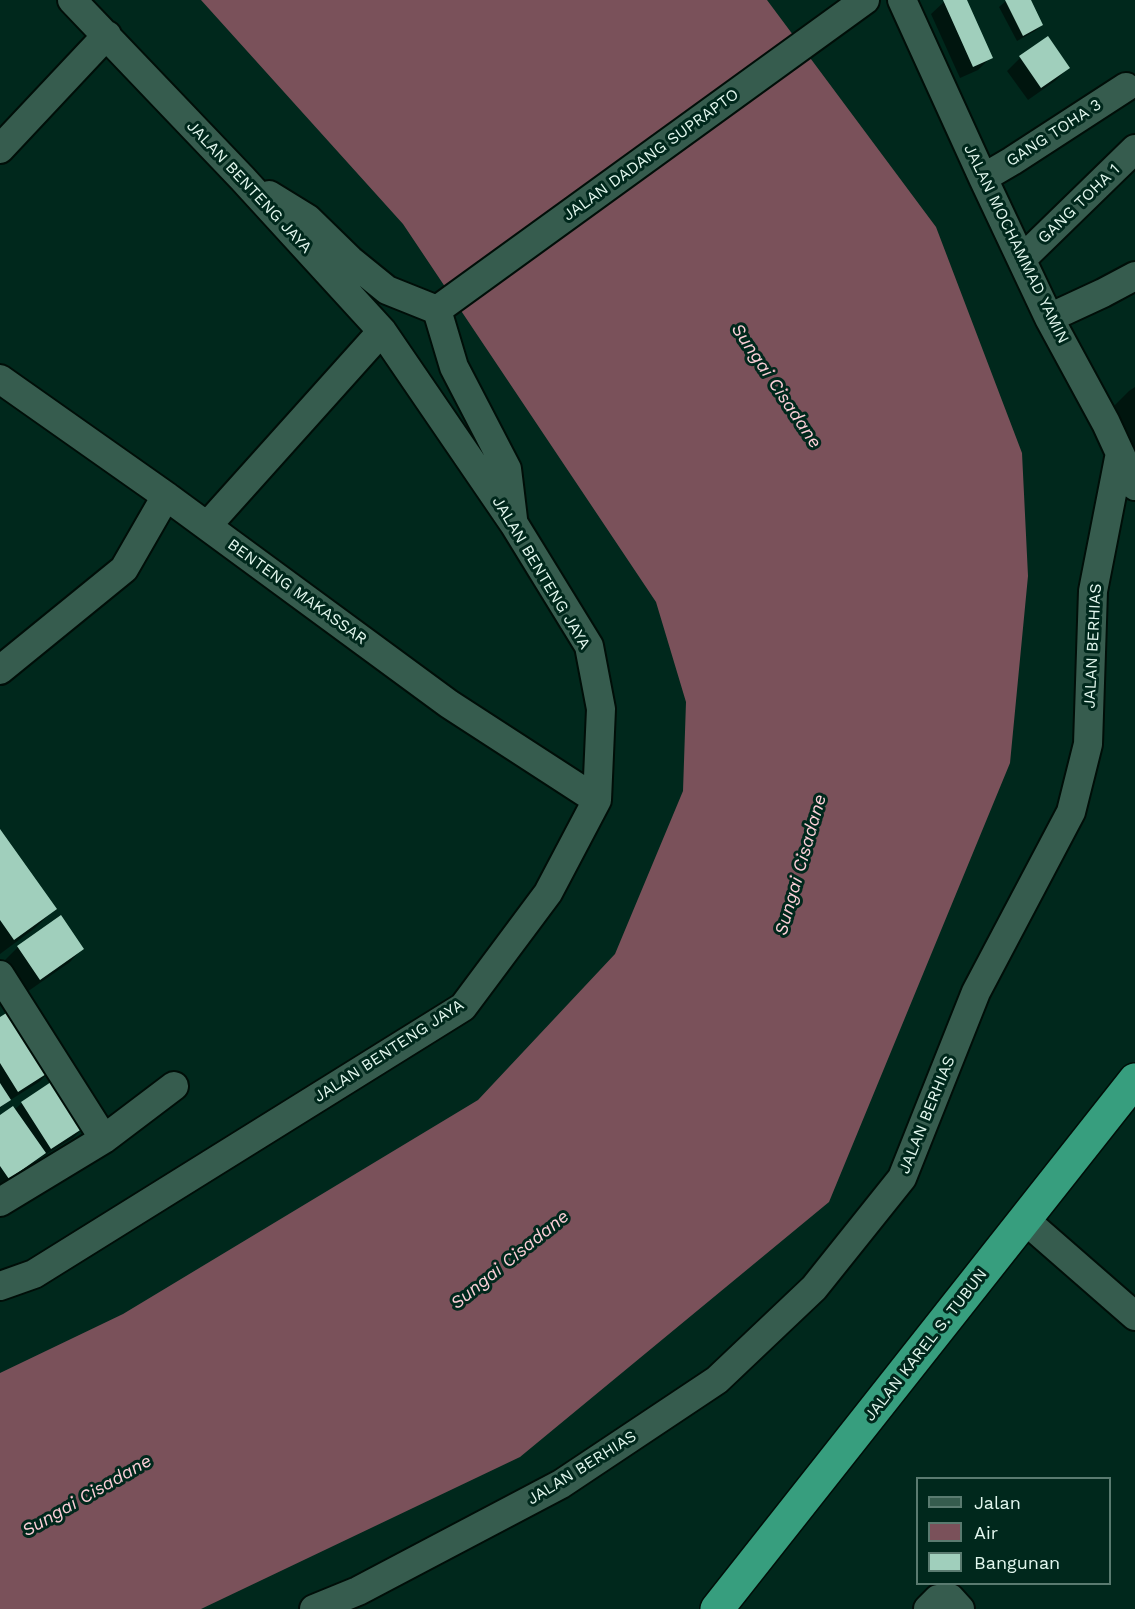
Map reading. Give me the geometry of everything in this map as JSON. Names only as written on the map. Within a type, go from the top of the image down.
[{"type":"highway","name":"JALAN KAREL S. TUBUN","points":[[719,1608],[1135,1080]]},
{"type":"street","name":"JALAN BENTENG JAYA","points":[[0,1286],[34,1274],[463,1007],[548,893],[597,800],[601,709],[589,646],[513,524],[382,331],[242,178],[72,0]]},
{"type":"street","name":"JALAN DADANG SUPRAPTO","points":[[442,306],[865,0]]},
{"type":"street","name":"JALAN MOCHAMMAD YAMIN","points":[[902,0],[1049,318],[1135,486]]},
{"type":"street","points":[[0,149],[106,35]]},
{"type":"street","name":"GANG TOHA 3","points":[[983,178],[1126,87]]},
{"type":"street","name":"GANG TOHA 1","points":[[1022,259],[1135,149]]},
{"type":"street","points":[[242,178],[308,219],[350,260],[387,290],[442,306],[454,367],[507,469],[513,524]]},
{"type":"street","points":[[1049,318],[1135,276]]},
{"type":"street","points":[[207,526],[382,331]]},
{"type":"street","name":"BENTENG MAKASSAR","points":[[0,379],[166,496],[449,704],[597,800]]},
{"type":"street","name":"JALAN BERHIAS","points":[[323,1608],[561,1484],[717,1380],[814,1288],[902,1178],[976,992],[1071,812],[1088,744],[1093,591],[1120,453]]},
{"type":"street","points":[[0,669],[124,569],[166,496]]},
{"type":"street","points":[[0,975],[104,1139]]},
{"type":"street","points":[[0,1202],[104,1139],[174,1086]]},
{"type":"street","points":[[1025,1220],[1135,1316]]},
{"type":"street","points":[[928,1609],[938,1599],[950,1598],[960,1609]]},
{"type":"water","name":"Sungai Cisadane","points":[[201,0],[767,0],[936,227],[1022,453],[1028,576],[1010,763],[829,1202],[520,1457],[201,1609],[0,1609],[0,1373],[123,1314],[478,1100],[615,954],[683,791],[686,702],[656,602],[403,224]]},
{"type":"building","points":[[943,0],[967,0],[993,58],[973,67]]},
{"type":"building","points":[[1005,0],[1031,0],[1043,25],[1023,36]]},
{"type":"building","points":[[1048,36],[1070,68],[1041,88],[1019,56]]},
{"type":"building","points":[[0,829],[57,909],[14,940],[0,920]]},
{"type":"building","points":[[61,915],[84,949],[40,980],[17,946]]},
{"type":"building","points":[[16,1007],[54,1069],[18,1092],[0,1063],[0,1017]]},
{"type":"building","points":[[57,1078],[88,1125],[51,1149],[21,1102]]},
{"type":"building","points":[[0,1083],[11,1100],[0,1107]]},
{"type":"building","points":[[13,1106],[46,1153],[9,1179],[0,1166],[0,1115]]}]
